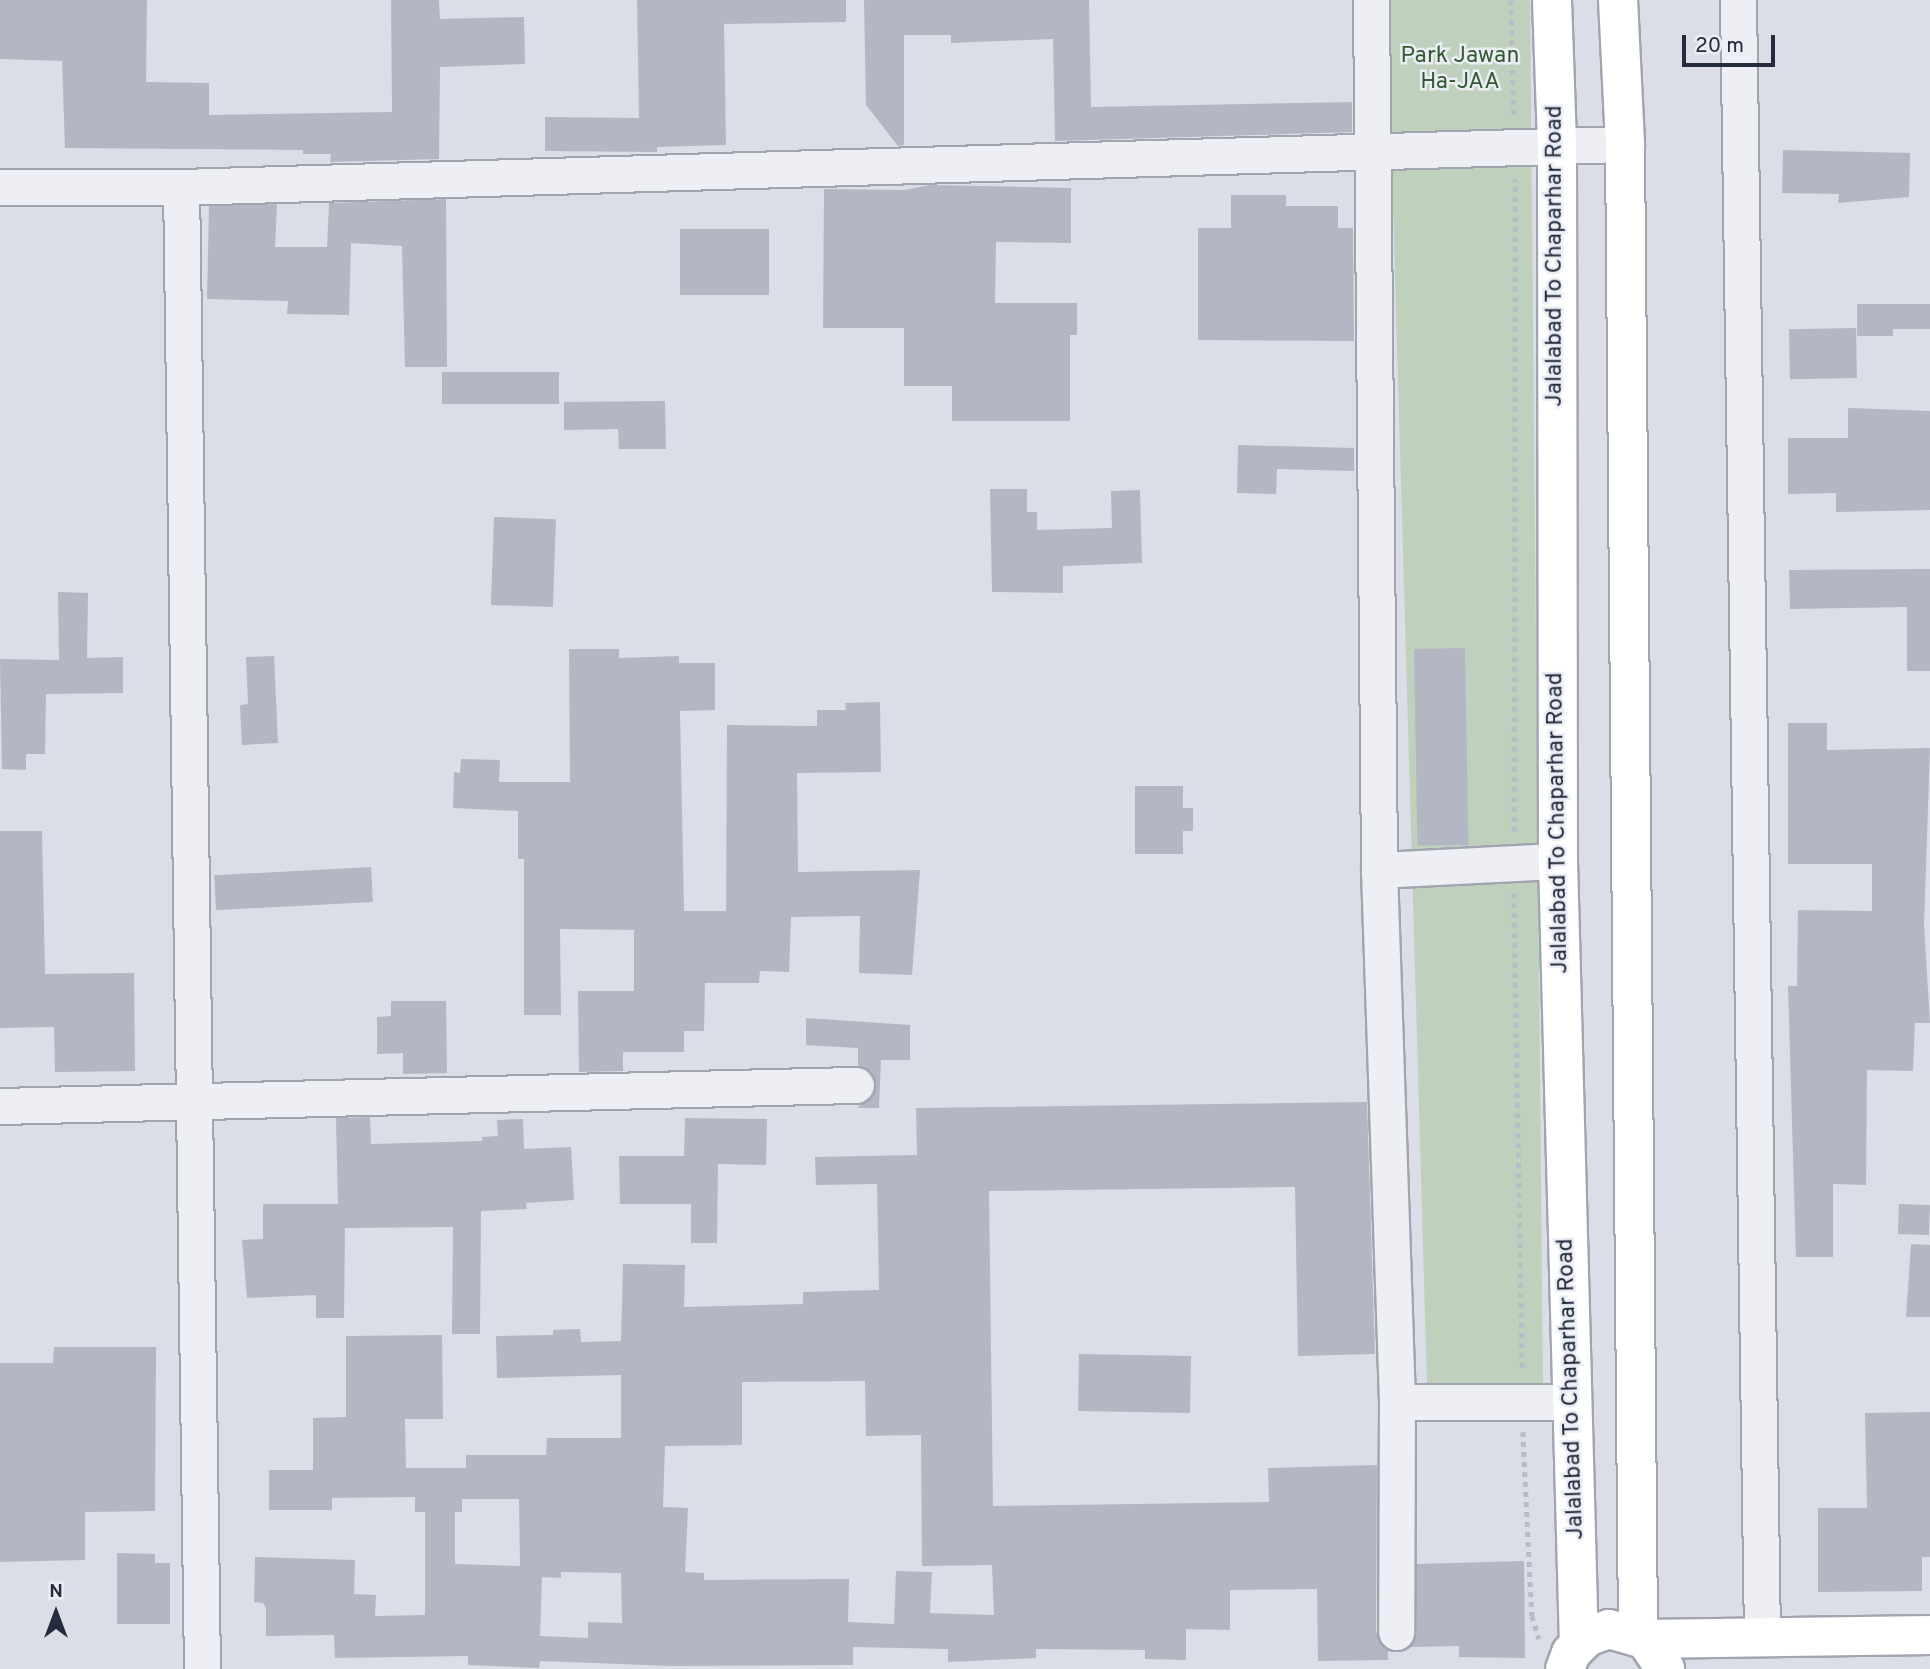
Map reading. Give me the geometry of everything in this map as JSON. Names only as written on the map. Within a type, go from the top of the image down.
[{"type":"main road","name":"Jalalabad To Chaparhar Road","points":[[1552,0],[1557,145],[1558,861],[1572,1402],[1572,1657]]},
{"type":"main road","points":[[1618,0],[1625,144],[1649,1647]]},
{"type":"main road","points":[[1572,1657],[1609,1629],[1649,1647],[1762,1636],[1930,1635]]},
{"type":"street","points":[[1371,0],[1375,149],[1379,870],[1397,1402],[1396,1632]]},
{"type":"street","points":[[1738,0],[1762,1636]]},
{"type":"street","points":[[0,187],[181,187],[1375,149],[1625,144]]},
{"type":"street","points":[[181,187],[197,1102],[202,1669]]},
{"type":"street","points":[[1379,870],[1558,861]]},
{"type":"street","points":[[0,1106],[856,1084]]},
{"type":"street","points":[[1397,1402],[1572,1402]]},
{"type":"green space","name":"Park Jawan Ha-JAA","points":[[1387,0],[1530,0],[1543,1391],[1427,1385]]},
{"type":"building","points":[[0,0],[147,0],[146,82],[209,83],[209,115],[392,112],[391,0],[439,0],[440,19],[524,17],[525,64],[440,67],[439,159],[330,162],[331,154],[303,154],[303,150],[65,148],[62,61],[0,59]]},
{"type":"building","points":[[637,0],[846,0],[846,22],[724,24],[726,145],[657,147],[657,152],[545,151],[545,117],[639,118]]},
{"type":"building","points":[[864,0],[1089,0],[1091,107],[1352,102],[1352,132],[1055,141],[1053,39],[951,43],[951,35],[904,35],[904,145],[898,146],[866,105]]},
{"type":"building","points":[[1783,150],[1910,153],[1909,197],[1838,203],[1839,194],[1782,193]]},
{"type":"building","points":[[930,185],[1071,188],[1071,243],[996,242],[995,303],[1077,303],[1077,335],[1070,335],[1070,421],[952,421],[952,386],[904,386],[904,328],[823,328],[824,189],[904,190]]},
{"type":"building","points":[[1231,195],[1286,195],[1286,206],[1338,206],[1338,228],[1353,228],[1354,341],[1198,340],[1198,228],[1231,228]]},
{"type":"building","points":[[446,199],[447,367],[405,367],[402,246],[351,243],[349,315],[287,314],[288,301],[207,299],[209,206],[277,204],[275,247],[327,247],[329,203]]},
{"type":"building","points":[[680,229],[769,229],[769,295],[680,295]]},
{"type":"building","points":[[1857,304],[1930,304],[1930,329],[1893,329],[1893,336],[1857,336]]},
{"type":"building","points":[[1856,328],[1857,378],[1790,379],[1789,329]]},
{"type":"building","points":[[442,372],[559,372],[559,404],[442,404]]},
{"type":"building","points":[[665,401],[666,449],[619,449],[618,429],[564,430],[564,402]]},
{"type":"building","points":[[1848,408],[1930,411],[1930,510],[1836,512],[1836,493],[1788,494],[1788,438],[1848,438]]},
{"type":"building","points":[[1238,445],[1354,448],[1354,471],[1277,469],[1276,494],[1237,493]]},
{"type":"building","points":[[990,489],[1027,489],[1027,512],[1037,512],[1037,530],[1112,528],[1111,491],[1140,490],[1142,563],[1063,566],[1063,593],[992,592]]},
{"type":"building","points":[[494,517],[556,519],[553,607],[491,605]]},
{"type":"building","points":[[1930,569],[1930,671],[1907,671],[1907,607],[1790,609],[1789,570]]},
{"type":"building","points":[[58,592],[88,593],[87,658],[123,657],[123,693],[46,694],[45,754],[26,754],[26,770],[2,769],[0,659],[59,660]]},
{"type":"building","points":[[1465,648],[1468,845],[1417,846],[1414,649]]},
{"type":"building","points":[[569,649],[619,649],[619,658],[679,656],[679,663],[715,663],[715,710],[680,711],[684,911],[726,911],[727,725],[817,726],[817,710],[846,710],[845,703],[880,702],[881,772],[797,773],[798,872],[920,870],[912,975],[859,973],[860,916],[791,917],[789,972],[760,971],[759,983],[705,983],[704,1031],[684,1031],[684,1052],[623,1052],[623,1071],[579,1072],[578,991],[634,991],[634,930],[560,929],[561,1015],[524,1015],[524,859],[518,859],[518,811],[453,808],[454,772],[460,773],[461,759],[500,760],[499,782],[570,782]]},
{"type":"building","points":[[274,656],[278,743],[242,745],[240,705],[248,704],[246,657]]},
{"type":"building","points":[[1788,723],[1827,723],[1827,750],[1930,748],[1924,925],[1930,1023],[1915,1023],[1913,1071],[1867,1070],[1866,1185],[1833,1184],[1833,1257],[1796,1257],[1788,986],[1797,986],[1798,910],[1872,911],[1872,864],[1788,864]]},
{"type":"building","points":[[1135,786],[1183,786],[1183,808],[1193,808],[1193,831],[1183,831],[1183,854],[1135,854]]},
{"type":"building","points":[[0,831],[42,831],[45,974],[134,973],[135,1071],[55,1072],[54,1027],[0,1028]]},
{"type":"building","points":[[371,867],[373,902],[216,910],[214,875]]},
{"type":"building","points":[[391,1001],[446,1001],[447,1073],[403,1074],[403,1053],[377,1054],[377,1017],[391,1016]]},
{"type":"building","points":[[806,1018],[910,1025],[910,1060],[881,1060],[879,1108],[857,1108],[873,1095],[876,1085],[873,1074],[858,1065],[858,1048],[806,1045]]},
{"type":"building","points":[[1367,1102],[1375,1354],[1298,1356],[1295,1187],[989,1191],[993,1506],[1269,1502],[1268,1468],[1377,1465],[1376,1632],[1388,1650],[1388,1660],[1318,1661],[1317,1589],[1230,1590],[1230,1630],[1186,1629],[1186,1660],[1145,1659],[1145,1650],[1036,1649],[1036,1658],[948,1662],[948,1649],[853,1647],[853,1665],[672,1666],[540,1661],[539,1668],[468,1665],[468,1656],[335,1658],[334,1635],[266,1636],[266,1608],[263,1603],[254,1602],[255,1557],[355,1560],[354,1594],[376,1595],[375,1616],[425,1615],[425,1512],[415,1512],[415,1497],[332,1498],[332,1510],[269,1510],[269,1470],[313,1470],[313,1418],[346,1417],[346,1336],[442,1335],[443,1419],[405,1419],[406,1468],[466,1468],[466,1455],[546,1455],[547,1438],[621,1438],[621,1375],[497,1378],[496,1336],[553,1335],[553,1330],[580,1329],[581,1342],[621,1341],[623,1264],[685,1265],[684,1307],[803,1304],[803,1292],[879,1290],[877,1184],[816,1185],[815,1157],[917,1155],[916,1108]],"holes":[[[865,1381],[866,1436],[921,1435],[922,1566],[992,1565],[994,1615],[930,1613],[932,1572],[896,1571],[894,1624],[848,1622],[849,1579],[704,1580],[704,1573],[685,1572],[688,1508],[663,1507],[665,1446],[742,1445],[742,1382]],[[462,1499],[519,1499],[520,1566],[455,1564],[455,1512],[462,1512]],[[561,1572],[621,1573],[622,1623],[588,1622],[588,1638],[540,1636],[542,1577],[561,1578]]]},
{"type":"building","points":[[370,1117],[371,1144],[482,1141],[482,1137],[498,1136],[497,1120],[523,1119],[524,1149],[571,1147],[574,1200],[526,1203],[527,1209],[481,1211],[480,1334],[452,1334],[453,1227],[345,1228],[344,1318],[316,1318],[316,1295],[247,1298],[242,1240],[263,1239],[263,1204],[338,1204],[336,1118]]},
{"type":"building","points":[[685,1118],[767,1119],[766,1165],[718,1164],[717,1243],[691,1243],[691,1204],[620,1204],[619,1156],[684,1156]]},
{"type":"building","points":[[1899,1204],[1930,1205],[1929,1235],[1898,1234]]},
{"type":"building","points":[[1911,1244],[1930,1245],[1930,1317],[1906,1317]]},
{"type":"building","points":[[54,1347],[156,1347],[155,1511],[85,1512],[85,1560],[0,1562],[0,1363],[53,1363]]},
{"type":"building","points":[[1079,1354],[1191,1356],[1190,1413],[1078,1411]]},
{"type":"building","points":[[1930,1412],[1930,1557],[1922,1557],[1922,1591],[1818,1592],[1818,1508],[1867,1508],[1865,1413]]},
{"type":"building","points":[[117,1553],[155,1554],[155,1563],[170,1563],[170,1624],[117,1624]]},
{"type":"building","points":[[1524,1561],[1525,1658],[1459,1657],[1459,1646],[1409,1647],[1416,1632],[1416,1564]]}]
